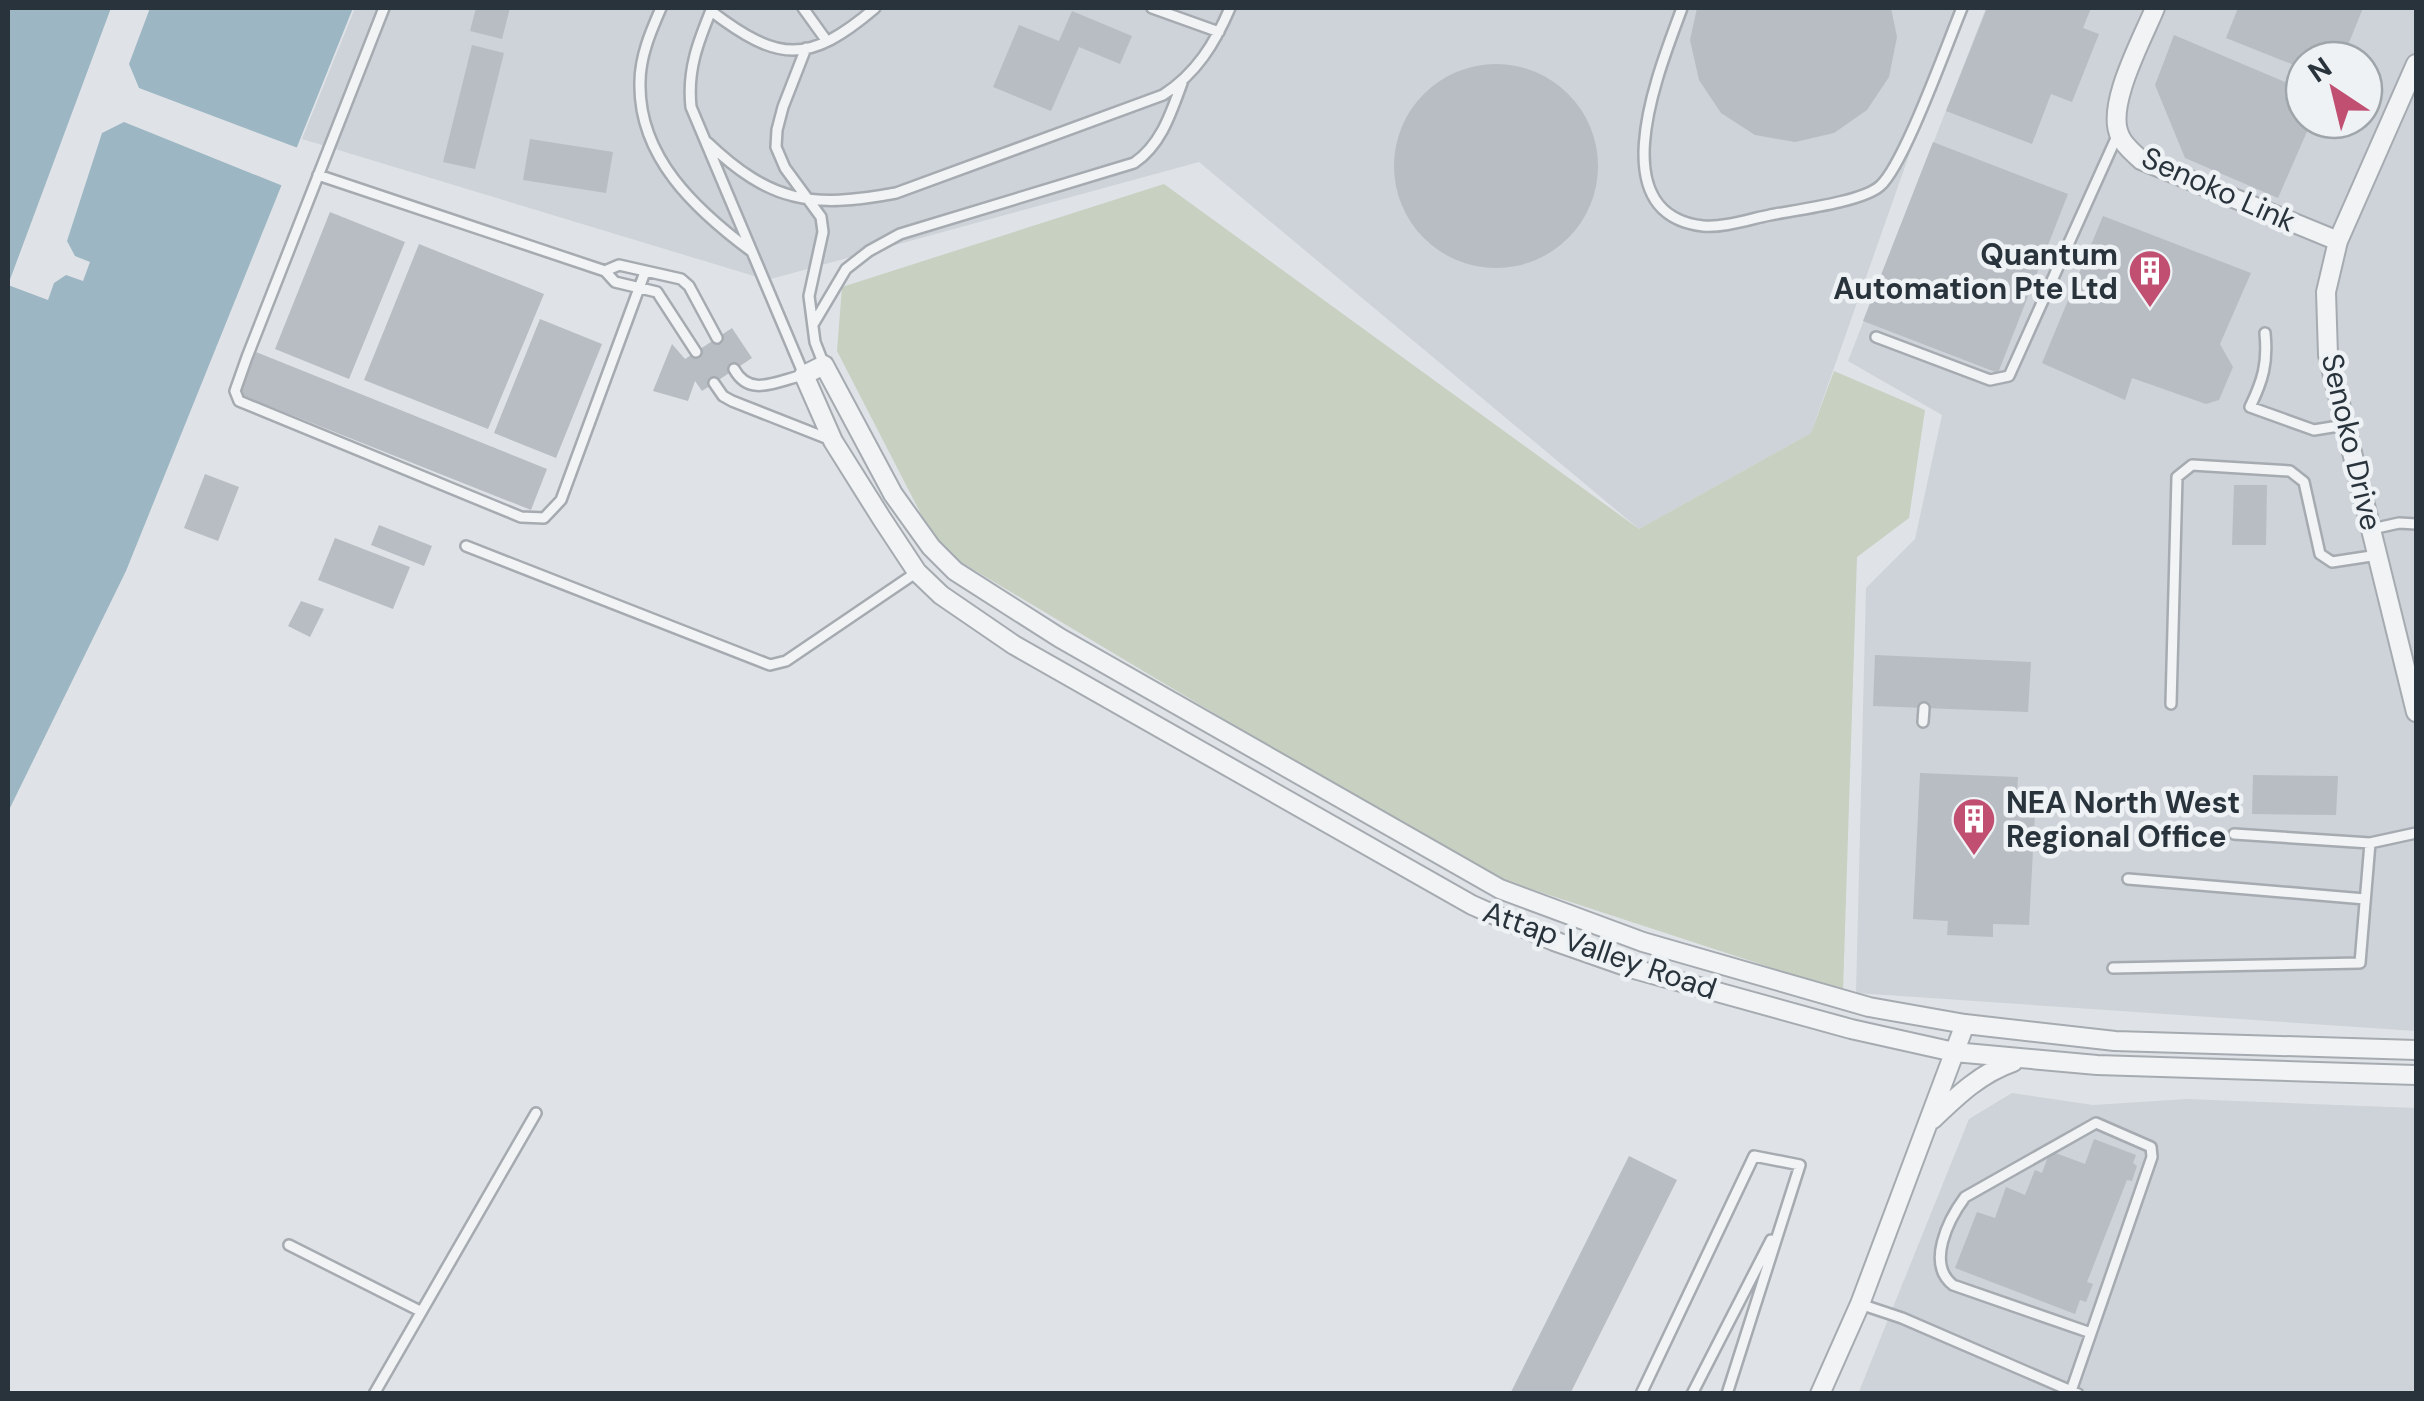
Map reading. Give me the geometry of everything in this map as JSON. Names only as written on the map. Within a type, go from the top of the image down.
[{"type":"street","name":"Senoko Link","points":[[2154,8],[2116,104],[2118,134],[2141,160],[2338,241]]},
{"type":"street","name":"Senoko Drive","points":[[2416,64],[2338,241],[2326,292],[2328,355],[2416,712]]},
{"type":"street","points":[[804,375],[824,365]]},
{"type":"street","name":"Attap Valley Road","points":[[824,365],[893,494],[931,548],[955,571],[1060,638],[1500,889],[1643,942],[1869,1007],[1965,1024],[2116,1041],[2416,1050]]},
{"type":"street","name":"Attap Valley Road","points":[[804,375],[833,441],[917,572],[942,595],[1014,645],[1472,905],[1554,941],[1634,969],[1862,1032],[1954,1052],[2097,1065],[2416,1074]]},
{"type":"street","points":[[1634,969],[1643,942]]},
{"type":"street","points":[[1820,1394],[1860,1304],[1965,1024]]},
{"type":"street","points":[[1930,1122],[1992,1070],[2022,1060]]},
{"type":"lane","points":[[384,8],[235,391],[245,406],[521,517],[544,518],[560,500],[645,272]]},
{"type":"lane","points":[[661,8],[644,52],[640,80],[642,110],[650,139],[691,201],[753,253]]},
{"type":"lane","points":[[803,8],[826,40]]},
{"type":"lane","points":[[734,369],[743,384],[753,387],[804,375],[691,108],[688,80],[711,9],[746,38],[774,50],[806,48],[826,40],[875,8]]},
{"type":"lane","points":[[1152,8],[1220,32]]},
{"type":"lane","points":[[814,323],[846,269],[869,250],[900,234],[1134,163],[1148,154],[1182,83],[1220,32],[1230,8]]},
{"type":"lane","points":[[1682,8],[1649,97],[1644,148],[1650,195],[1671,218],[1706,226],[1829,204],[1879,188],[1898,161],[1962,8]]},
{"type":"lane","points":[[806,48],[776,130],[776,147],[786,168],[821,216],[823,232],[809,296],[814,342],[824,365]]},
{"type":"lane","points":[[707,142],[762,187],[794,198],[860,200],[914,188],[1164,95],[1182,83]]},
{"type":"lane","points":[[1876,337],[1990,380],[2009,376],[2118,134]]},
{"type":"lane","points":[[318,176],[605,272],[615,282],[662,296],[696,352]]},
{"type":"lane","points":[[605,272],[618,265],[681,279],[717,338]]},
{"type":"lane","points":[[2265,333],[2268,362],[2250,407],[2314,430],[2346,425]]},
{"type":"lane","points":[[714,383],[732,402],[833,441]]},
{"type":"lane","points":[[2171,704],[2177,478],[2182,471],[2192,465],[2290,471],[2304,482],[2320,554],[2326,560],[2378,555]]},
{"type":"lane","points":[[2372,530],[2399,523],[2416,524]]},
{"type":"lane","points":[[466,546],[770,666],[786,660],[917,572]]},
{"type":"lane","points":[[1923,722],[1924,708]]},
{"type":"lane","points":[[2234,834],[2370,843],[2416,834]]},
{"type":"lane","points":[[2113,968],[2360,963],[2370,843]]},
{"type":"lane","points":[[2128,879],[2366,898]]},
{"type":"lane","points":[[1862,1032],[1869,1007]]},
{"type":"lane","points":[[374,1394],[536,1113]]},
{"type":"lane","points":[[1860,1304],[2075,1392],[2091,1333],[2152,1156],[2151,1146],[2096,1122],[1965,1198],[1938,1258],[1945,1279],[1954,1285],[2091,1333]]},
{"type":"lane","points":[[1642,1394],[1754,1156],[1800,1165],[1728,1394]]},
{"type":"lane","points":[[1692,1394],[1784,1216]]},
{"type":"lane","points":[[289,1245],[420,1312]]},
{"type":"shaded area","points":[[355,8],[1961,8],[1811,433],[1639,529],[1199,162],[767,280],[302,139]]},
{"type":"shaded area","points":[[1986,8],[2416,8],[2416,1031],[1856,993],[1866,588],[1915,539],[1942,415],[1848,361]]},
{"type":"shaded area","points":[[2012,1093],[2093,1105],[2187,1099],[2416,1108],[2416,1393],[1858,1394],[1969,1119]]},
{"type":"green space","points":[[1164,184],[1639,529],[1811,433],[1834,371],[1925,410],[1909,518],[1857,557],[1843,991],[1482,873],[939,549],[837,351],[842,287]]},
{"type":"water","points":[[8,8],[353,8],[126,571],[8,812]]},
{"type":"pier","points":[[111,8],[150,8],[129,64],[139,88],[298,148],[283,186],[124,122],[102,133],[67,241],[75,256],[90,262],[83,281],[66,275],[54,283],[48,300],[8,285]]},
{"type":"building","points":[[476,8],[510,8],[502,39],[470,31]]},
{"type":"building","points":[[1697,8],[1891,8],[1897,37],[1889,77],[1867,110],[1834,133],[1795,142],[1755,135],[1721,113],[1699,80],[1690,40]]},
{"type":"building","points":[[1987,8],[2091,8],[2083,28],[2099,34],[2072,102],[2051,94],[2032,144],[1946,111]]},
{"type":"building","points":[[2238,8],[2363,8],[2350,40],[2284,40],[2284,61],[2226,38]]},
{"type":"building","points":[[1072,11],[1132,36],[1120,64],[1079,47],[1051,111],[993,87],[1019,25],[1059,41]]},
{"type":"building","points":[[2174,35],[2284,82],[2284,140],[2303,140],[2278,198],[2185,158],[2155,85]]},
{"type":"building","points":[[472,45],[504,53],[475,169],[443,162]]},
{"type":"building","points":[[1496,64],[1535,72],[1568,94],[1590,127],[1598,166],[1590,205],[1568,238],[1535,260],[1496,268],[1457,260],[1424,238],[1402,205],[1394,166],[1402,127],[1424,94],[1457,72]]},
{"type":"building","points":[[530,139],[613,152],[606,193],[523,180]]},
{"type":"building","points":[[1933,142],[2068,194],[1998,373],[1863,321]]},
{"type":"building","points":[[330,212],[405,242],[349,379],[275,349]]},
{"type":"building","name":"Quantum Automation Pte Ltd","points":[[2103,216],[2251,273],[2220,344],[2233,367],[2219,400],[2206,404],[2132,378],[2125,400],[2042,363]]},
{"type":"building","points":[[419,244],[544,294],[488,429],[364,380]]},
{"type":"building","points":[[540,319],[602,344],[556,458],[494,433]]},
{"type":"building","points":[[732,328],[752,358],[702,391],[695,381],[688,401],[653,391],[672,344],[685,359]]},
{"type":"building","points":[[256,352],[547,469],[531,510],[239,394]]},
{"type":"building","points":[[205,474],[239,487],[218,541],[184,528]]},
{"type":"building","points":[[2234,485],[2267,485],[2266,545],[2232,545]]},
{"type":"building","points":[[379,525],[432,546],[424,566],[371,545]]},
{"type":"building","points":[[335,538],[410,567],[393,609],[318,580]]},
{"type":"building","points":[[301,601],[324,609],[310,637],[288,626]]},
{"type":"building","points":[[1875,655],[2031,662],[2028,712],[1873,706]]},
{"type":"building","name":"NEA North West Regional Office","points":[[1920,773],[2018,777],[2017,794],[2036,794],[2029,925],[1993,924],[1993,937],[1947,935],[1948,921],[1913,919]]},
{"type":"building","points":[[2253,775],[2338,776],[2336,815],[2252,814]]},
{"type":"building","points":[[2094,1139],[2136,1155],[2133,1163],[2137,1166],[2132,1181],[2127,1180],[2087,1282],[2093,1284],[2086,1302],[2080,1300],[2075,1314],[1955,1268],[1977,1212],[1995,1218],[2006,1187],[2025,1195],[2035,1170],[2042,1173],[2050,1151],[2085,1164]]},
{"type":"building","points":[[1629,1156],[1677,1180],[1570,1394],[1510,1394]]},
{"type":"place","name":"Quantum Automation Pte Ltd","points":[[2150,309]]},
{"type":"place","name":"NEA North West Regional Office","points":[[1974,857]]}]
